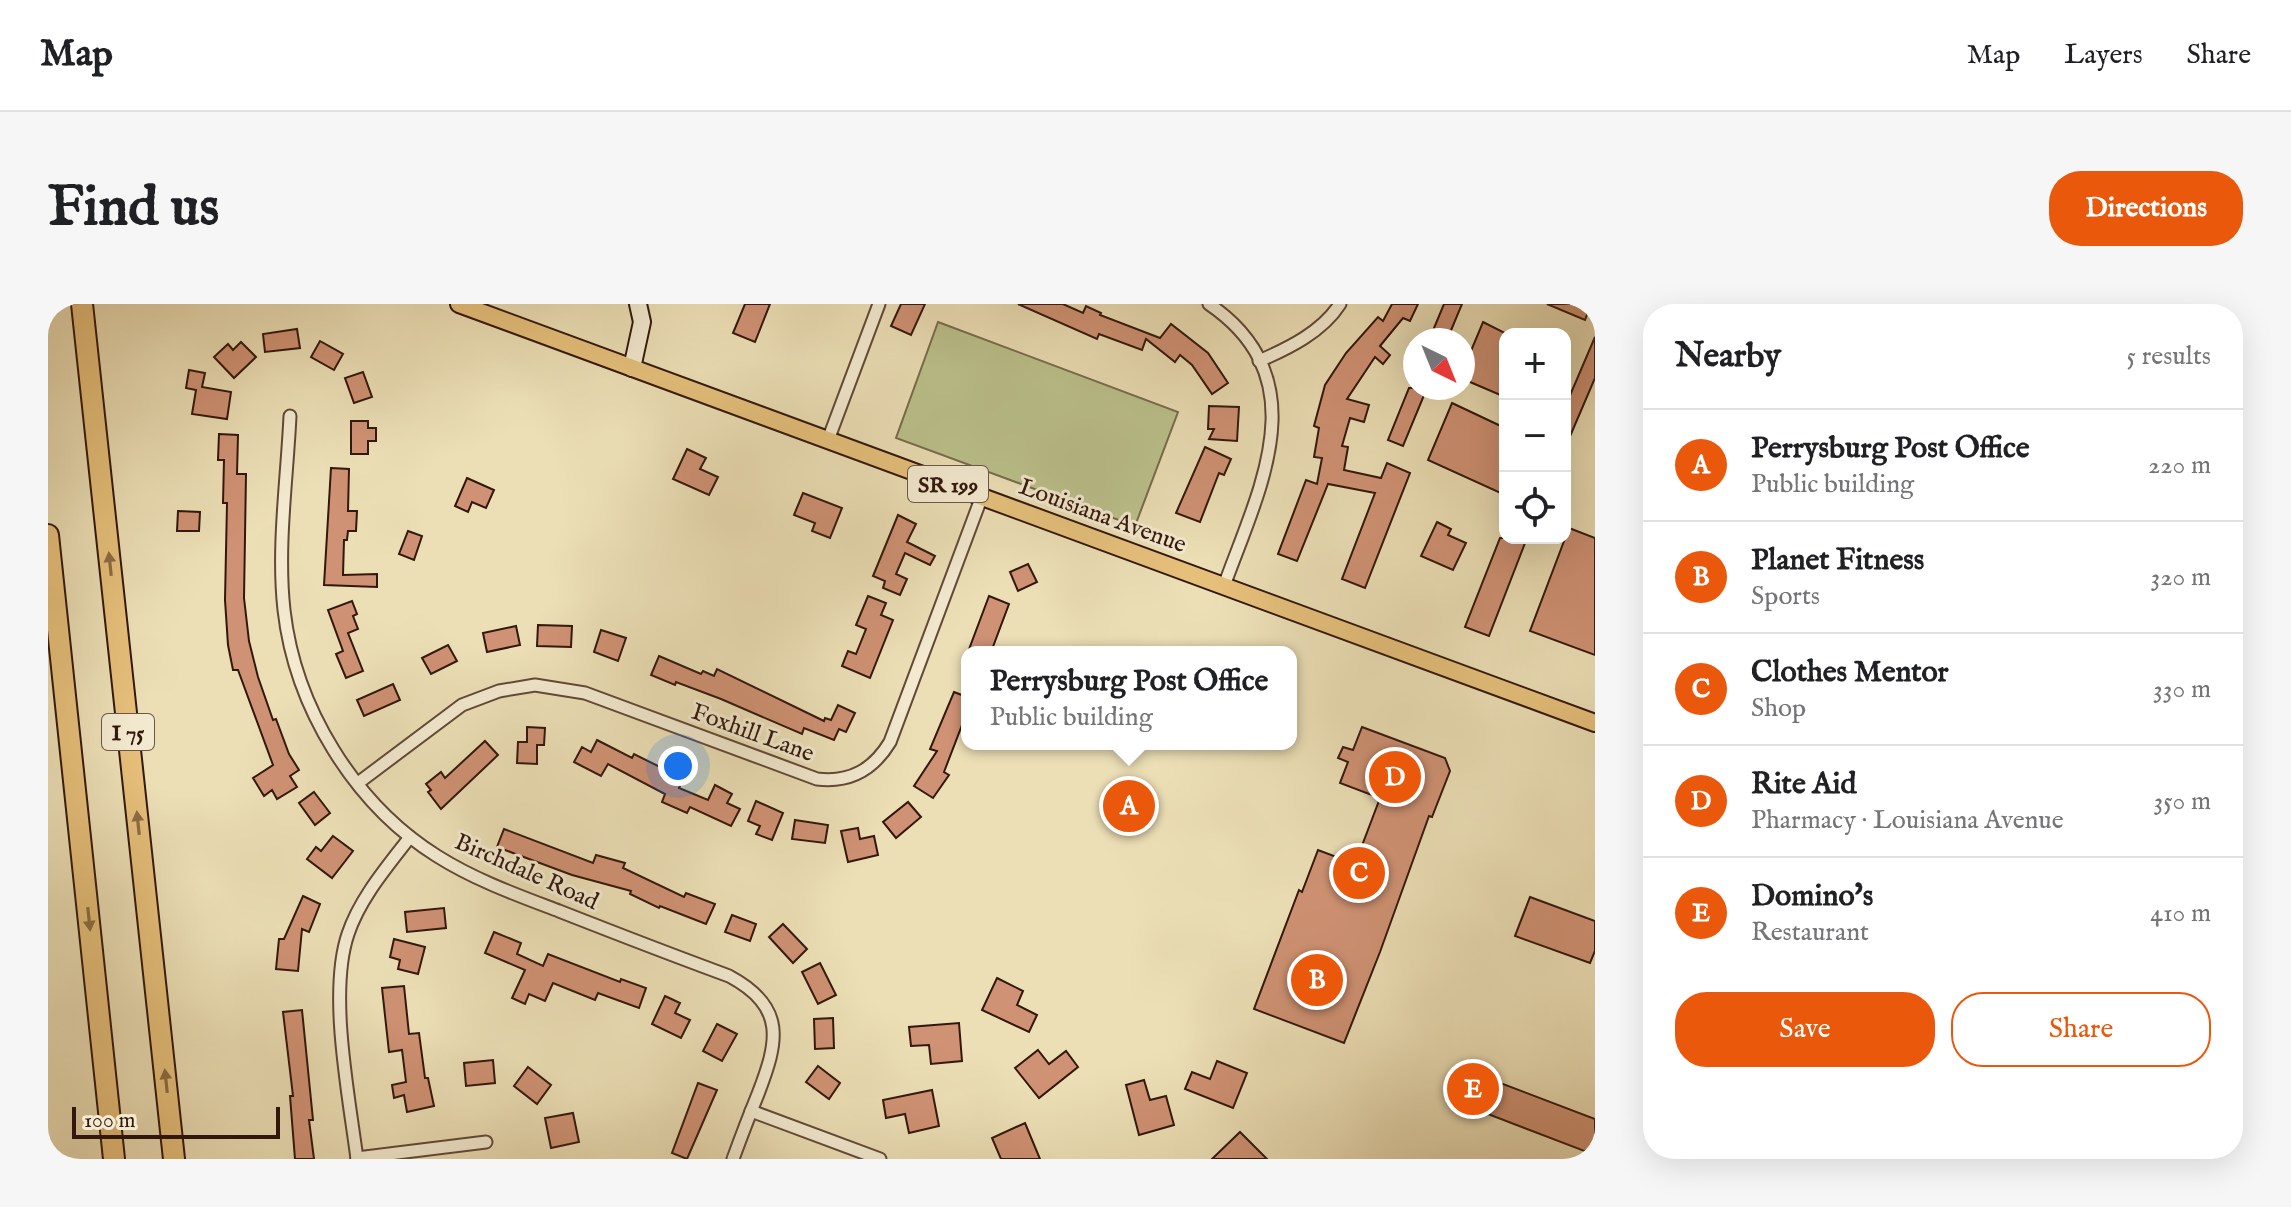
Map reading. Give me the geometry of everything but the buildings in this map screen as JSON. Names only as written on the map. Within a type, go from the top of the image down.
[{"type":"highway","name":"I 75","points":[[82,304],[174,1159]]},
{"type":"highway","name":"I 75","points":[[48,535],[114,1159]]},
{"type":"main road","name":"Louisiana Avenue","points":[[459,304],[1595,723]]},
{"type":"street","points":[[632,368],[642,322],[638,304]]},
{"type":"street","points":[[828,440],[879,304]]},
{"type":"street","points":[[1209,304],[1240,332],[1259,361],[1273,410],[1271,450],[1224,586]]},
{"type":"street","points":[[1259,361],[1311,333],[1340,304]]},
{"type":"street","name":"Birchdale Road","points":[[290,416],[281,576],[287,628],[310,704],[332,745],[377,807],[435,855],[491,885],[741,982],[766,1008],[774,1033],[772,1057],[733,1159]]},
{"type":"street","name":"Foxhill Lane","points":[[358,783],[462,705],[499,691],[535,685],[585,693],[817,779],[840,780],[862,773],[882,756],[890,742],[982,496]]},
{"type":"street","points":[[410,837],[355,916],[341,960],[340,1011],[357,1158],[486,1142]]},
{"type":"street","points":[[751,1111],[880,1159]]},
{"type":"green space","points":[[938,322],[1178,412],[1135,526],[896,438]]},
{"type":"place","name":"Rite Aid","points":[[1395,777]]},
{"type":"place","name":"Perrysburg Post Office","points":[[1129,806]]},
{"type":"place","name":"Clothes Mentor","points":[[1359,873]]},
{"type":"place","name":"Planet Fitness","points":[[1317,980]]},
{"type":"place","name":"Domino's","points":[[1473,1089]]}]
